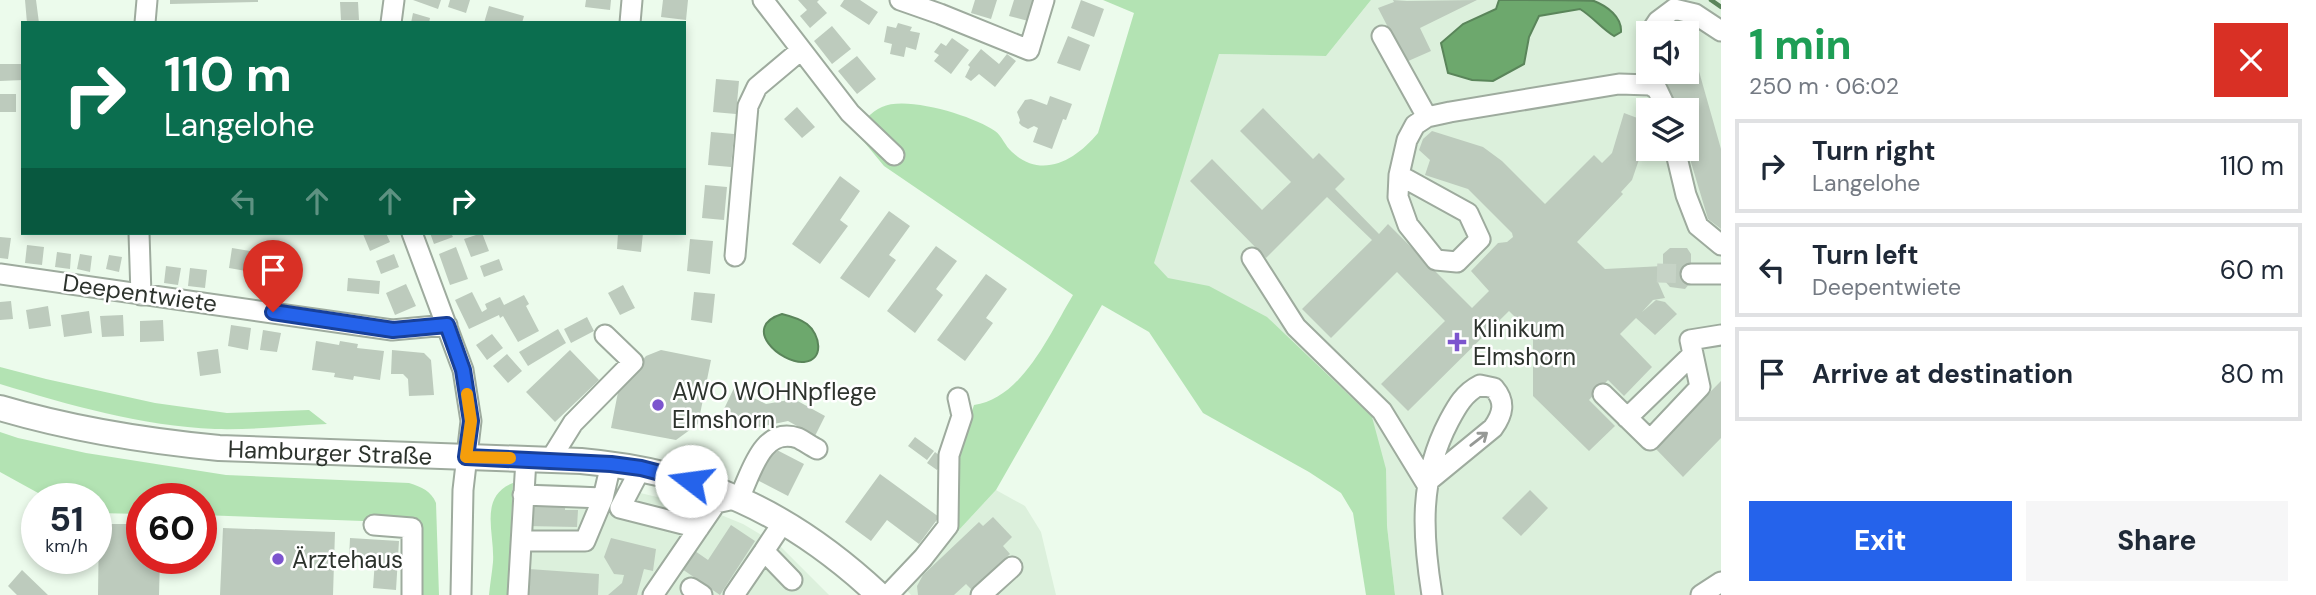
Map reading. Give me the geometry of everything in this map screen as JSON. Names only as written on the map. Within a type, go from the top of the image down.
[{"type":"main road","name":"Hamburger Straße","points":[[0,408],[140,440],[219,448],[550,460],[641,468],[691,481],[739,498],[784,522],[852,570],[880,595]]},
{"type":"street","points":[[145,21],[147,0]]},
{"type":"street","points":[[391,21],[394,0]]},
{"type":"street","points":[[630,21],[632,0]]},
{"type":"street","points":[[900,0],[1030,50],[1044,0]]},
{"type":"street","points":[[770,3],[801,51],[850,113],[894,155]]},
{"type":"street","points":[[1658,21],[1674,9],[1695,14],[1721,31]]},
{"type":"street","points":[[1382,36],[1427,117]]},
{"type":"street","points":[[735,256],[748,106],[757,87],[801,51]]},
{"type":"street","points":[[1399,175],[1468,213],[1480,239],[1457,262],[1436,260],[1408,225],[1398,197],[1399,175],[1407,140],[1415,125],[1427,117],[1619,84],[1651,84]]},
{"type":"street","points":[[1678,161],[1686,195],[1698,226],[1721,245]]},
{"type":"street","points":[[139,235],[141,295]]},
{"type":"street","points":[[413,235],[463,370],[471,421],[466,457],[461,595]]},
{"type":"street","points":[[1252,258],[1296,327],[1382,411],[1426,483]]},
{"type":"street","name":"Deepentwiete","points":[[0,274],[393,330],[447,325]]},
{"type":"street","points":[[1691,274],[1721,274]]},
{"type":"street","points":[[550,460],[573,423],[633,362],[605,335]]},
{"type":"street","points":[[1603,394],[1650,440],[1700,387],[1690,340],[1721,335]]},
{"type":"street","points":[[1627,418],[1693,354]]},
{"type":"street","points":[[1426,483],[1493,428],[1500,418],[1502,400],[1494,388],[1480,385],[1459,402],[1442,434],[1426,483],[1424,531],[1432,595]]},
{"type":"street","points":[[888,595],[923,558],[948,526],[949,455],[962,416],[958,398]]},
{"type":"street","points":[[653,595],[716,503],[739,498],[766,444],[781,437],[797,438],[817,449]]},
{"type":"street","points":[[519,595],[526,459]]},
{"type":"street","points":[[522,541],[585,541],[603,498],[611,464]]},
{"type":"street","points":[[641,468],[620,508],[699,528]]},
{"type":"street","points":[[523,495],[603,498]]},
{"type":"street","points":[[734,595],[784,522]]},
{"type":"street","points":[[374,526],[412,528],[412,595]]},
{"type":"street","points":[[764,551],[792,580]]},
{"type":"street","points":[[981,595],[1012,567]]},
{"type":"street","points":[[1701,595],[1721,582]]},
{"type":"shaded area","points":[[1103,0],[1371,0],[1326,56],[1219,54],[1154,263],[1168,278],[1209,286],[1267,317],[1372,417],[1386,469],[1387,526],[1395,595],[1366,595],[1353,513],[1341,493],[1309,472],[1203,413],[1149,332],[1102,305],[996,490],[958,531],[954,492],[956,458],[974,405],[991,400],[1020,378],[1044,345],[1073,295],[884,166],[855,131],[882,107],[893,104],[923,105],[985,125],[997,133],[1012,152],[1035,165],[1058,163],[1069,158],[1098,133],[1134,13]]},
{"type":"shaded area","name":"Klinikum Elmshorn","points":[[1371,0],[1721,0],[1721,593],[1395,595],[1387,526],[1120,270],[1219,54],[1326,56]]},
{"type":"shaded area","points":[[1499,0],[1594,1],[1613,13],[1621,32],[1614,36],[1580,9],[1539,16],[1529,37],[1524,64],[1493,81],[1472,80],[1448,73],[1441,43],[1463,24],[1496,9]]},
{"type":"shaded area","points":[[782,314],[804,322],[815,334],[818,352],[811,360],[795,361],[785,357],[769,344],[764,335],[764,327],[770,320]]},
{"type":"shaded area","points":[[0,367],[155,403],[227,413],[309,410],[327,424],[215,429],[160,424],[79,407],[0,384]]},
{"type":"shaded area","points":[[0,432],[86,453],[226,475],[409,483],[429,492],[436,503],[439,595],[418,595],[417,523],[217,516],[217,483],[126,483],[126,514],[112,513],[112,483],[21,484],[0,472]]},
{"type":"shaded area","points":[[513,483],[580,485],[636,492],[704,508],[743,524],[780,546],[829,595],[508,595]]},
{"type":"shaded area","points":[[513,483],[508,595],[489,595],[493,562],[492,507],[495,497],[502,489]]},
{"type":"shaded area","points":[[996,490],[1025,506],[1041,532],[1056,595],[911,595],[905,588]]},
{"type":"building","points":[[25,0],[36,0],[39,21],[27,21]]},
{"type":"building","points":[[170,0],[258,0],[258,2],[170,4]]},
{"type":"building","points":[[413,0],[441,0],[438,9]]},
{"type":"building","points":[[450,0],[470,0],[466,13],[448,7]]},
{"type":"building","points":[[586,0],[611,0],[610,10],[585,7]]},
{"type":"building","points":[[663,0],[688,0],[686,20],[661,17]]},
{"type":"building","points":[[798,0],[819,0],[817,2],[827,13],[810,28],[800,16],[807,10]]},
{"type":"building","points":[[844,0],[860,0],[878,12],[869,25],[840,6]]},
{"type":"building","points":[[975,0],[997,0],[991,19],[971,13]]},
{"type":"building","points":[[1014,0],[1039,0],[1032,22],[1009,16]]},
{"type":"building","points":[[1081,0],[1104,9],[1094,37],[1071,28]]},
{"type":"building","points":[[1393,0],[1477,0],[1420,28],[1431,51],[1406,62],[1378,8],[1394,2]]},
{"type":"building","points":[[340,2],[358,2],[359,20],[341,20]]},
{"type":"building","points":[[489,6],[524,16],[523,21],[485,21]]},
{"type":"building","points":[[413,13],[430,18],[429,21],[411,21]]},
{"type":"building","points":[[898,23],[912,27],[910,31],[920,33],[916,50],[906,47],[904,57],[890,54],[892,44],[884,42],[887,26],[896,28]]},
{"type":"building","points":[[832,26],[851,49],[832,64],[814,41]]},
{"type":"building","points":[[1068,36],[1090,45],[1080,71],[1057,63]]},
{"type":"building","points":[[952,38],[969,50],[951,74],[934,61],[939,55],[934,52],[941,43],[946,46]]},
{"type":"building","points":[[981,49],[999,64],[1007,54],[1016,61],[995,87],[979,74],[971,81],[965,77],[970,67],[968,65]]},
{"type":"building","points":[[857,56],[876,79],[857,94],[838,71]]},
{"type":"building","points":[[0,64],[21,64],[21,80],[0,81]]},
{"type":"building","points":[[1699,71],[1721,149],[1721,229],[1708,219],[1691,161],[1699,161],[1699,98],[1672,98],[1667,84],[1699,84]]},
{"type":"building","points":[[716,79],[739,81],[736,114],[713,112]]},
{"type":"building","points":[[0,94],[16,94],[16,112],[0,112]]},
{"type":"building","points":[[1050,96],[1072,104],[1066,120],[1063,119],[1052,149],[1033,142],[1038,128],[1034,126],[1028,129],[1022,126],[1017,112],[1025,100],[1031,99],[1047,105]]},
{"type":"building","points":[[797,107],[815,127],[802,138],[784,119]]},
{"type":"building","points":[[1263,108],[1313,159],[1319,153],[1345,179],[1335,189],[1379,234],[1388,224],[1472,308],[1489,291],[1471,271],[1498,243],[1507,242],[1513,237],[1512,233],[1468,189],[1425,175],[1430,160],[1419,150],[1423,139],[1432,131],[1483,147],[1502,161],[1545,204],[1594,155],[1602,163],[1612,153],[1624,113],[1636,118],[1636,161],[1638,161],[1632,180],[1621,192],[1623,194],[1577,242],[1605,269],[1663,266],[1663,254],[1670,248],[1687,248],[1691,254],[1691,282],[1685,289],[1670,287],[1663,279],[1657,280],[1665,298],[1653,300],[1642,312],[1656,300],[1665,302],[1677,314],[1655,335],[1636,318],[1620,334],[1652,367],[1624,396],[1608,380],[1589,400],[1615,426],[1589,451],[1533,396],[1533,335],[1509,311],[1408,411],[1381,384],[1445,321],[1397,272],[1331,338],[1302,309],[1372,240],[1327,197],[1266,258],[1190,181],[1212,159],[1262,210],[1291,182],[1240,131]]},
{"type":"building","points":[[711,132],[734,134],[731,167],[708,165]]},
{"type":"building","points":[[840,176],[860,191],[840,220],[848,226],[820,264],[792,244]]},
{"type":"building","points":[[705,185],[727,187],[724,220],[702,218]]},
{"type":"building","points":[[889,211],[910,226],[889,255],[896,260],[869,298],[840,278]]},
{"type":"building","points":[[363,235],[387,235],[390,242],[370,251]]},
{"type":"building","points":[[431,235],[453,237],[434,244]]},
{"type":"building","points":[[483,235],[489,251],[471,257],[464,239]]},
{"type":"building","points":[[618,235],[643,235],[641,252],[617,249]]},
{"type":"building","points":[[0,237],[11,238],[8,259],[0,258]]},
{"type":"building","points":[[690,239],[713,241],[710,274],[687,271]]},
{"type":"building","points":[[27,245],[44,247],[42,265],[25,263]]},
{"type":"building","points":[[936,246],[957,261],[936,289],[943,295],[915,333],[887,311]]},
{"type":"building","points":[[456,247],[468,279],[450,285],[439,254]]},
{"type":"building","points":[[232,248],[267,254],[263,274],[229,268]]},
{"type":"building","points":[[57,252],[71,254],[70,269],[55,267]]},
{"type":"building","points":[[80,254],[92,256],[90,272],[77,269]]},
{"type":"building","points":[[394,254],[399,267],[381,274],[376,261]]},
{"type":"building","points":[[109,255],[122,257],[119,272],[106,269]]},
{"type":"building","points":[[499,259],[503,270],[484,277],[480,266]]},
{"type":"building","points":[[166,266],[181,268],[178,285],[164,283]]},
{"type":"building","points":[[190,268],[207,270],[205,288],[188,286]]},
{"type":"building","points":[[986,274],[1007,289],[986,318],[993,323],[965,361],[937,340]]},
{"type":"building","points":[[348,278],[380,281],[379,294],[347,291]]},
{"type":"building","points":[[406,284],[416,306],[395,315],[386,293]]},
{"type":"building","points":[[623,285],[635,308],[620,315],[608,293]]},
{"type":"building","points":[[472,292],[482,312],[487,309],[485,304],[500,297],[504,305],[524,295],[529,304],[526,306],[539,331],[518,342],[503,316],[500,318],[499,315],[469,329],[455,300]]},
{"type":"building","points":[[694,292],[715,294],[712,323],[691,320]]},
{"type":"building","points":[[11,301],[13,319],[0,320],[0,302]]},
{"type":"building","points":[[48,306],[51,326],[29,329],[26,310]]},
{"type":"building","points":[[89,311],[92,333],[64,337],[61,315]]},
{"type":"building","points":[[123,315],[124,336],[102,337],[100,316]]},
{"type":"building","points":[[587,317],[594,331],[571,343],[564,329]]},
{"type":"building","points":[[163,320],[164,341],[140,342],[140,321]]},
{"type":"building","points":[[231,325],[251,328],[248,350],[228,346]]},
{"type":"building","points":[[558,329],[566,343],[528,366],[519,352]]},
{"type":"building","points":[[263,330],[281,333],[277,352],[260,350]]},
{"type":"building","points":[[492,334],[503,348],[487,360],[476,345]]},
{"type":"building","points":[[316,341],[339,345],[340,341],[358,344],[357,348],[384,351],[380,380],[354,376],[353,380],[334,377],[335,373],[312,370]]},
{"type":"building","points":[[218,349],[221,373],[200,376],[197,352]]},
{"type":"building","points":[[392,350],[424,353],[431,360],[434,395],[409,396],[408,379],[403,374],[391,374]]},
{"type":"building","points":[[570,350],[599,380],[555,422],[526,392]]},
{"type":"building","name":"AWO WOHNpflege Elmshorn","points":[[661,350],[711,360],[698,424],[676,440],[611,428],[619,387],[646,356]]},
{"type":"building","points":[[507,354],[522,371],[508,383],[493,366]]},
{"type":"building","points":[[1721,381],[1721,438],[1683,477],[1655,448]]},
{"type":"building","points":[[734,388],[766,404],[794,399],[825,416],[815,436],[788,421],[760,427],[724,409]]},
{"type":"building","points":[[915,437],[934,451],[927,460],[908,446]]},
{"type":"building","points":[[773,448],[804,464],[788,496],[757,480]]},
{"type":"building","points":[[935,452],[945,460],[937,470],[927,463]]},
{"type":"building","points":[[880,474],[939,517],[919,544],[887,520],[871,541],[845,522]]},
{"type":"building","points":[[532,487],[566,487],[565,510],[578,510],[577,527],[526,526]]},
{"type":"building","points":[[1530,490],[1548,508],[1521,536],[1502,518]]},
{"type":"building","points":[[993,517],[1012,537],[1003,546],[1010,554],[972,590],[966,584],[954,595],[918,595],[917,586],[923,575],[979,522],[983,526]]},
{"type":"building","points":[[112,524],[126,524],[126,574],[160,574],[159,595],[98,595],[98,574],[112,574]]},
{"type":"building","points":[[731,525],[755,541],[720,595],[682,569],[695,551],[708,560]]},
{"type":"building","name":"Ärztehaus","points":[[223,528],[335,532],[333,595],[220,595]]},
{"type":"building","points":[[350,538],[399,541],[396,590],[373,588],[375,560],[349,559]]},
{"type":"building","points":[[611,538],[656,549],[653,571],[644,569],[637,595],[608,595],[622,583],[624,575],[614,574],[604,557]]},
{"type":"building","points":[[529,569],[599,574],[598,595],[527,595]]},
{"type":"building","points":[[21,571],[21,574],[26,574],[48,595],[17,595],[8,586]]},
{"type":"waterway","points":[[1711,0],[1721,7]]},
{"type":"tunnel","points":[[1657,273],[1691,274]]},
{"type":"slow traffic","points":[[467,394],[471,421],[466,457],[510,458]]},
{"type":"place","name":"Klinikum Elmshorn","points":[[1457,342]]},
{"type":"place","name":"AWO WOHNpflege Elmshorn","points":[[658,405]]},
{"type":"place","name":"Ärztehaus","points":[[278,559]]},
{"type":"route","points":[[273,312],[393,330],[447,325],[463,370],[471,421],[466,457],[611,464],[641,468],[691,481]]}]
